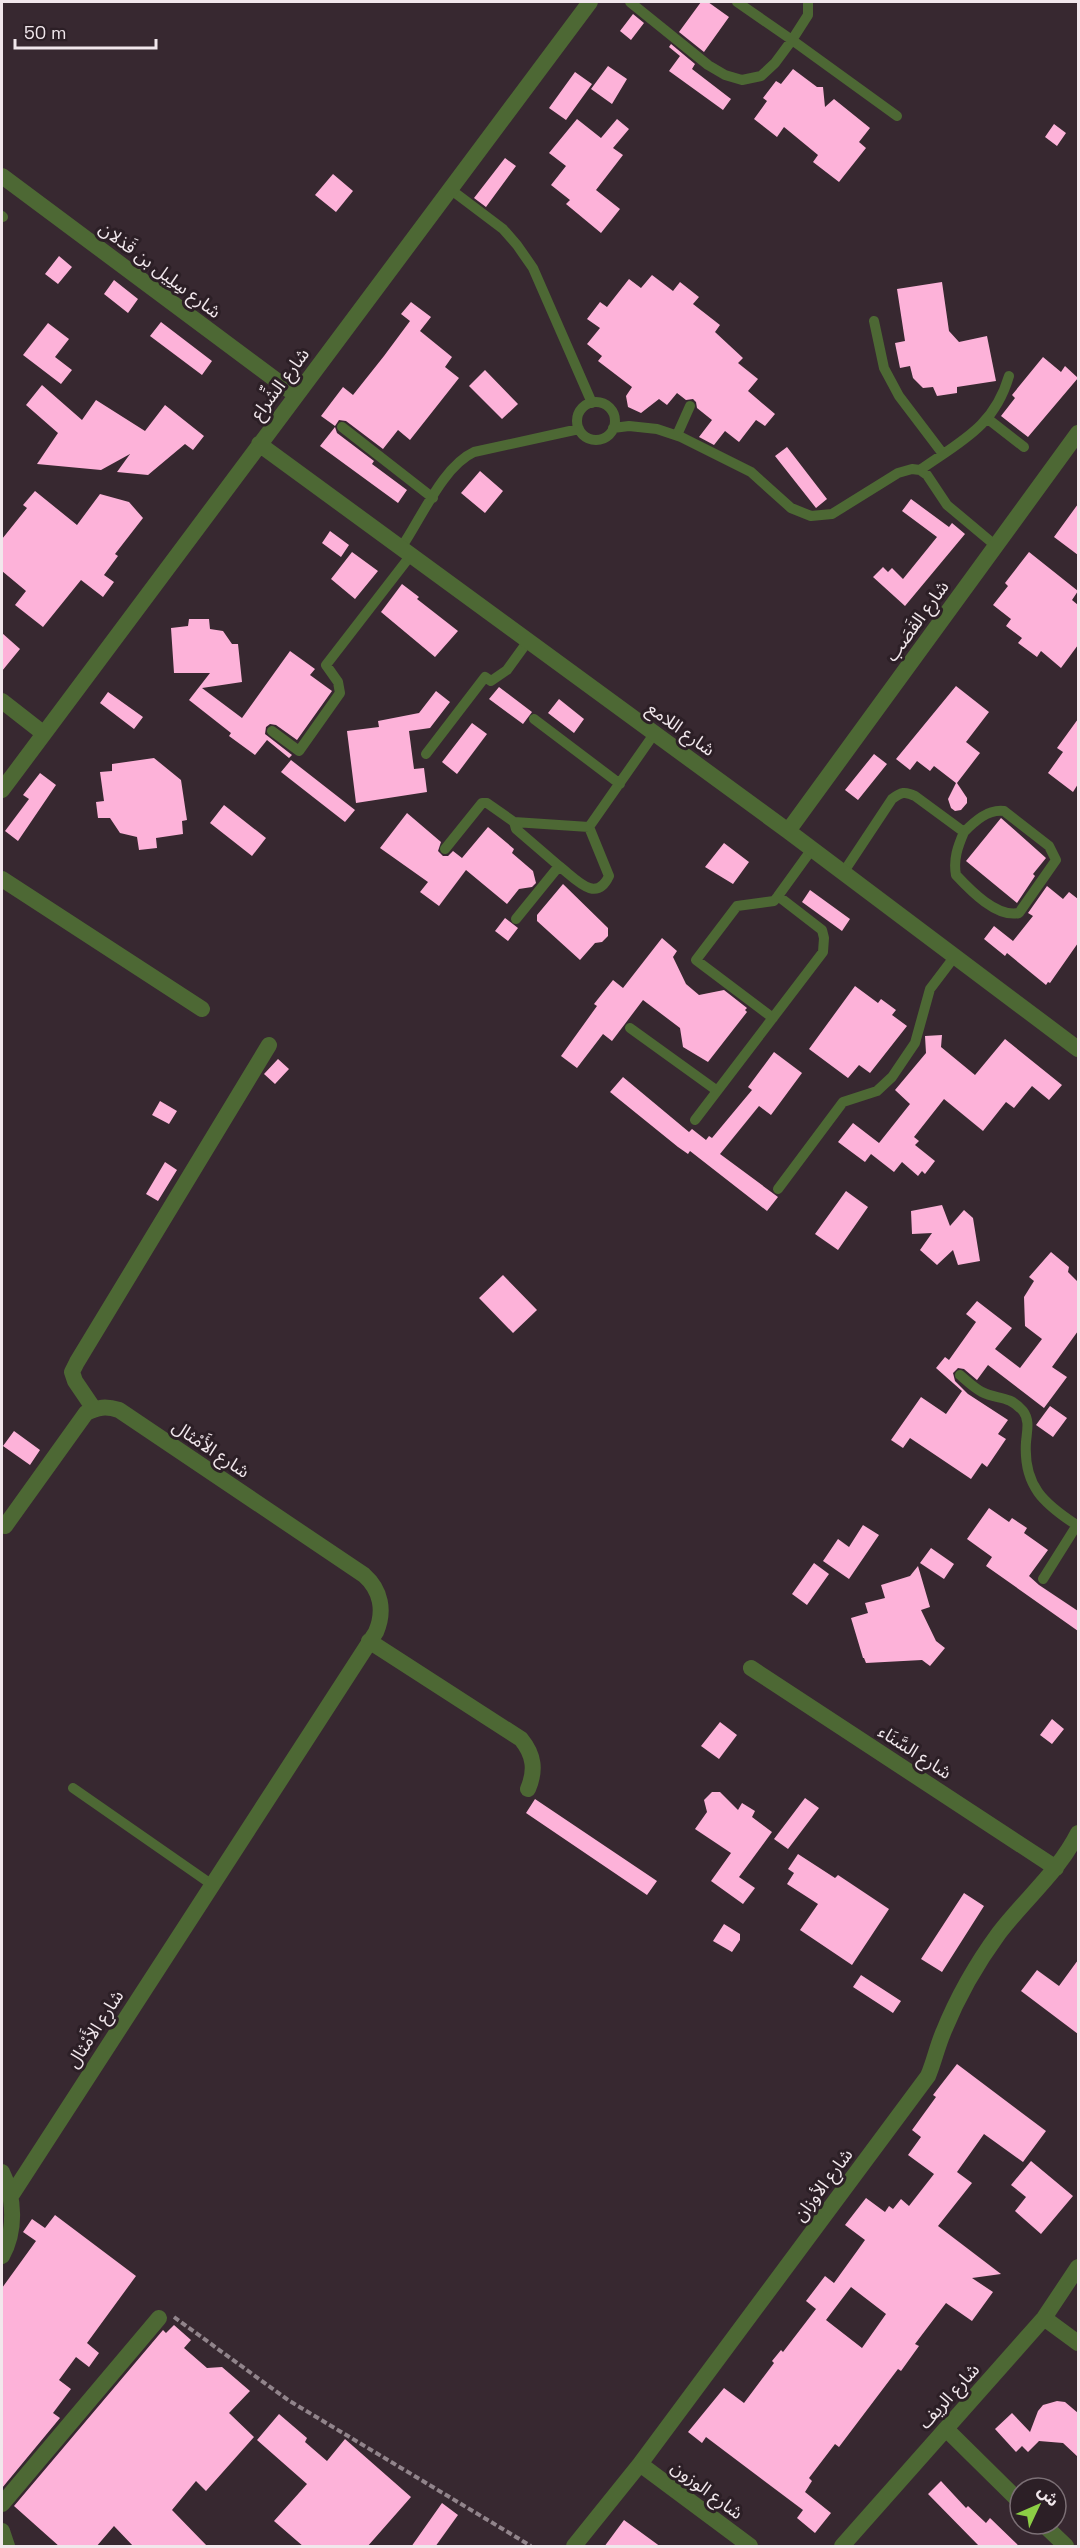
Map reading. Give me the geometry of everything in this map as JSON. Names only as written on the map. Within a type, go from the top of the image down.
[{"type":"street","name":"شارع الشِّراع","points":[[2,790],[590,2]]},
{"type":"street","name":"شارع سِلِيل بن قَذلان","points":[[2,176],[296,394]]},
{"type":"street","name":"شارع القَصَب","points":[[788,831],[1078,433]]},
{"type":"street","name":"شارع اللامع","points":[[259,444],[788,831],[1078,1049]]},
{"type":"street","points":[[2,701],[44,733]]},
{"type":"street","points":[[2,879],[202,1010]]},
{"type":"street","points":[[5,1526],[81,1420],[94,1409],[75,1382],[72,1372],[269,1045]]},
{"type":"street","name":"شارع الأَمْثال","points":[[11,2196],[369,1641],[379,1624],[381,1607],[376,1590],[364,1575],[119,1410],[103,1407],[94,1409]]},
{"type":"street","points":[[369,1641],[521,1739],[533,1761],[528,1789]]},
{"type":"street","name":"شارع السَّنَاء","points":[[751,1668],[1056,1868]]},
{"type":"street","name":"شارع الأوزان","points":[[574,2547],[640,2464],[928,2076],[937,2056],[942,2035],[977,1966],[1022,1905],[1056,1868],[1078,1833]]},
{"type":"street","points":[[2,2172],[11,2196],[11,2231],[2,2256]]},
{"type":"street","name":"شارع الريف","points":[[842,2547],[1044,2318],[1078,2267]]},
{"type":"street","points":[[2,2504],[159,2318]]},
{"type":"street","points":[[1044,2318],[1078,2343]]},
{"type":"street","points":[[946,2429],[1008,2490]]},
{"type":"street","name":"شارع الوزون","points":[[640,2464],[750,2547]]},
{"type":"street","points":[[2,2531],[7,2547]]},
{"type":"street","points":[[1055,2536],[1066,2547]]},
{"type":"lane","points":[[630,2],[708,65],[725,75],[742,80],[761,76],[776,63],[808,15],[808,2]]},
{"type":"lane","points":[[737,2],[897,116]]},
{"type":"lane","points":[[450,189],[503,229],[533,268],[592,403]]},
{"type":"lane","points":[[874,321],[884,368],[899,396],[943,454]]},
{"type":"lane","points":[[920,471],[988,419],[1004,393],[1009,376]]},
{"type":"lane","points":[[592,403],[601,403],[611,410],[615,422],[614,428],[600,440],[587,438],[579,429],[580,411],[592,403]]},
{"type":"lane","points":[[676,435],[690,406]]},
{"type":"lane","points":[[988,419],[1024,447]]},
{"type":"lane","points":[[614,428],[629,426],[657,429],[676,435],[750,472],[791,508],[810,516],[832,514],[898,473],[912,469],[920,471],[927,475],[947,505],[996,546]]},
{"type":"lane","points":[[342,427],[433,498]]},
{"type":"lane","points":[[272,731],[299,751],[340,693],[338,682],[326,665],[406,551],[433,498],[448,474],[463,457],[474,452],[579,429]]},
{"type":"lane","points":[[426,754],[485,677],[491,681],[500,676],[528,641]]},
{"type":"lane","points":[[534,719],[620,784]]},
{"type":"lane","points":[[589,827],[654,734]]},
{"type":"lane","points":[[843,873],[892,799],[900,793],[915,796],[964,832]]},
{"type":"lane","points":[[445,849],[482,803],[487,803],[514,822],[589,827]]},
{"type":"lane","points":[[995,810],[1004,811],[1049,846],[1054,853],[1056,860],[1019,913],[1002,912],[956,875],[958,846],[964,832],[985,815],[995,810]]},
{"type":"lane","points":[[514,822],[516,830],[559,866],[590,889],[598,890],[604,886],[609,876],[589,827]]},
{"type":"lane","points":[[773,1018],[696,960],[737,906],[774,901],[812,849]]},
{"type":"lane","points":[[516,920],[559,866]]},
{"type":"lane","points":[[695,1120],[823,952],[822,930],[778,896]]},
{"type":"lane","points":[[778,1189],[843,1102],[877,1091],[892,1077],[915,1043],[930,990],[955,957]]},
{"type":"lane","points":[[630,1028],[716,1090]]},
{"type":"lane","points":[[960,1375],[983,1393],[1001,1396],[1014,1402],[1024,1413],[1028,1421],[1026,1450],[1029,1478],[1045,1500],[1078,1526],[1043,1579]]},
{"type":"lane","points":[[73,1788],[211,1884]]},
{"type":"path","points":[[159,2318],[166,2316],[179,2319],[288,2400],[531,2547]]},
{"type":"building","points":[[701,2],[708,2],[729,17],[704,52],[679,32]]},
{"type":"building","points":[[633,14],[644,23],[631,40],[620,31]]},
{"type":"building","points":[[671,44],[695,64],[692,69],[731,99],[723,110],[669,71],[680,56],[669,47]]},
{"type":"building","points":[[608,66],[627,79],[612,104],[591,89]]},
{"type":"building","points":[[793,69],[817,87],[823,87],[825,107],[834,99],[870,128],[859,142],[866,148],[839,182],[813,162],[818,155],[784,127],[777,137],[754,119],[767,101],[763,98],[776,81],[781,84]]},
{"type":"building","points":[[575,72],[592,84],[566,120],[549,108]]},
{"type":"building","points":[[577,119],[601,138],[617,119],[629,129],[613,148],[623,155],[596,190],[620,209],[601,233],[566,204],[570,200],[551,185],[566,166],[549,153]]},
{"type":"building","points":[[1054,124],[1066,133],[1057,146],[1045,137]]},
{"type":"building","points":[[505,158],[516,166],[486,207],[474,198]]},
{"type":"building","points":[[333,174],[353,191],[336,212],[315,195]]},
{"type":"building","points":[[59,256],[72,267],[58,284],[45,274]]},
{"type":"building","points":[[652,275],[673,291],[680,282],[699,297],[693,304],[720,325],[715,332],[743,358],[738,363],[758,379],[748,391],[775,414],[765,426],[756,420],[739,442],[725,431],[714,445],[699,437],[712,420],[697,408],[693,399],[686,400],[677,393],[667,405],[659,399],[641,413],[628,407],[626,396],[632,387],[598,361],[602,356],[587,344],[600,328],[587,319],[600,302],[607,307],[629,279],[641,288]]},
{"type":"building","points":[[114,280],[138,299],[128,313],[104,294]]},
{"type":"building","points":[[942,282],[949,331],[959,342],[987,336],[996,381],[957,387],[957,393],[937,396],[933,387],[923,388],[913,378],[910,366],[900,368],[895,343],[905,341],[897,289]]},
{"type":"building","points":[[411,302],[431,317],[420,331],[452,357],[445,367],[459,378],[410,440],[398,430],[383,449],[346,421],[339,420],[335,426],[321,416],[343,387],[353,395],[384,356],[410,321],[401,314]]},
{"type":"building","points":[[161,322],[212,361],[202,375],[150,336]]},
{"type":"building","points":[[48,323],[69,339],[55,357],[72,370],[61,384],[23,355]]},
{"type":"building","points":[[1043,357],[1061,372],[1065,366],[1078,378],[1028,437],[1001,416],[1015,398],[1012,395]]},
{"type":"building","points":[[485,370],[518,404],[502,419],[469,386]]},
{"type":"building","points":[[42,385],[82,420],[96,400],[145,431],[165,405],[204,436],[193,450],[185,444],[148,475],[117,472],[130,454],[101,470],[37,464],[58,433],[26,405]]},
{"type":"building","points":[[335,427],[337,433],[374,461],[372,464],[407,490],[398,503],[320,446]]},
{"type":"building","points":[[787,447],[827,499],[816,508],[775,456]]},
{"type":"building","points":[[480,471],[503,491],[485,513],[461,493]]},
{"type":"building","points":[[35,491],[77,525],[100,494],[129,502],[143,518],[115,554],[118,556],[104,575],[114,582],[103,597],[81,580],[43,627],[15,605],[26,591],[2,571],[2,539],[27,508],[23,505]]},
{"type":"building","points":[[911,499],[949,527],[952,523],[965,534],[905,606],[873,577],[883,567],[888,572],[892,568],[903,579],[937,537],[902,511]]},
{"type":"building","points":[[1078,504],[1078,555],[1054,537]]},
{"type":"building","points":[[330,531],[349,545],[341,557],[322,543]]},
{"type":"building","points":[[352,552],[378,571],[355,599],[331,579]]},
{"type":"building","points":[[1029,552],[1078,591],[1072,600],[1078,605],[1078,645],[1061,668],[1041,651],[1037,657],[1018,643],[1022,638],[1006,626],[1011,619],[993,605],[1008,586],[1005,583]]},
{"type":"building","points":[[402,584],[419,597],[417,599],[458,631],[435,657],[381,612]]},
{"type":"building","points":[[189,619],[209,619],[210,629],[223,631],[232,644],[238,644],[242,682],[202,688],[242,718],[290,651],[315,669],[310,675],[332,691],[297,740],[276,725],[270,724],[266,727],[265,734],[292,755],[289,758],[267,740],[255,755],[229,736],[231,733],[189,700],[210,673],[174,673],[171,628],[188,626]]},
{"type":"building","points":[[2,633],[20,649],[2,671]]},
{"type":"building","points":[[956,686],[989,712],[966,742],[980,753],[957,783],[967,798],[967,803],[961,810],[955,811],[951,808],[948,799],[956,783],[934,766],[930,771],[917,761],[910,770],[896,759]]},
{"type":"building","points":[[499,687],[532,712],[523,724],[489,699]]},
{"type":"building","points":[[436,691],[450,702],[430,728],[409,731],[414,769],[424,768],[427,792],[356,803],[347,731],[379,727],[378,721],[419,713]]},
{"type":"building","points":[[108,692],[143,717],[134,729],[100,703]]},
{"type":"building","points":[[559,699],[584,719],[574,733],[548,713]]},
{"type":"building","points":[[1078,719],[1078,784],[1073,792],[1048,773],[1063,752],[1057,748]]},
{"type":"building","points":[[472,723],[487,734],[457,774],[442,762]]},
{"type":"building","points":[[874,754],[887,764],[858,800],[845,790]]},
{"type":"building","points":[[154,758],[181,780],[187,820],[182,821],[183,834],[156,838],[157,848],[139,850],[137,837],[120,833],[110,818],[98,818],[96,802],[104,801],[100,772],[112,771],[112,764]]},
{"type":"building","points":[[291,760],[355,810],[345,822],[281,772]]},
{"type":"building","points":[[40,773],[56,785],[18,841],[5,831],[29,799],[23,795]]},
{"type":"building","points":[[224,805],[266,838],[252,856],[210,823]]},
{"type":"building","points":[[407,813],[441,842],[438,851],[443,856],[448,856],[453,851],[462,858],[488,827],[514,849],[512,853],[533,871],[536,883],[532,887],[519,889],[507,904],[466,870],[439,906],[420,892],[428,882],[380,848]]},
{"type":"building","points":[[1001,818],[1046,858],[1033,874],[1035,876],[1017,903],[966,861]]},
{"type":"building","points":[[724,843],[749,862],[733,884],[705,867]]},
{"type":"building","points":[[563,884],[608,928],[608,936],[602,942],[595,943],[580,960],[537,921],[537,915]]},
{"type":"building","points":[[1047,886],[1063,899],[1069,892],[1078,899],[1078,943],[1050,983],[1046,985],[1007,953],[1005,956],[984,939],[994,926],[1013,941],[1033,916],[1028,913]]},
{"type":"building","points":[[810,890],[850,919],[842,931],[802,902]]},
{"type":"building","points":[[505,918],[518,928],[508,941],[495,931]]},
{"type":"building","points":[[662,938],[677,951],[673,957],[686,984],[699,995],[724,990],[747,1008],[745,1010],[747,1012],[708,1062],[683,1047],[680,1028],[643,1000],[612,1041],[603,1034],[577,1068],[561,1056],[597,1006],[594,1004],[613,980],[623,988]]},
{"type":"building","points":[[855,986],[878,1003],[881,999],[896,1010],[892,1015],[907,1026],[870,1073],[859,1065],[848,1078],[809,1049]]},
{"type":"building","points":[[942,1035],[941,1047],[975,1075],[1005,1039],[1062,1085],[1049,1100],[1032,1086],[1014,1108],[1006,1102],[983,1131],[944,1099],[914,1137],[919,1141],[915,1145],[935,1161],[925,1174],[922,1171],[918,1176],[902,1162],[894,1172],[871,1154],[865,1162],[838,1142],[853,1123],[879,1143],[910,1104],[895,1090],[926,1053],[925,1036]]},
{"type":"building","points":[[774,1052],[802,1073],[771,1115],[759,1106],[720,1154],[778,1197],[767,1211],[690,1151],[688,1154],[678,1147],[610,1092],[623,1077],[689,1132],[692,1129],[706,1140],[709,1136],[712,1138],[752,1090],[748,1087]]},
{"type":"building","points":[[278,1059],[289,1069],[275,1084],[264,1074]]},
{"type":"building","points":[[160,1101],[177,1111],[169,1124],[152,1115]]},
{"type":"building","points":[[165,1162],[177,1170],[158,1201],[146,1194]]},
{"type":"building","points":[[846,1191],[868,1207],[838,1250],[815,1234]]},
{"type":"building","points":[[942,1205],[950,1226],[964,1210],[973,1218],[980,1261],[958,1265],[953,1250],[937,1265],[920,1250],[932,1233],[912,1234],[911,1211]]},
{"type":"building","points":[[1051,1252],[1069,1267],[1068,1272],[1078,1282],[1078,1331],[1052,1367],[1067,1377],[1044,1408],[988,1365],[977,1380],[964,1369],[958,1368],[953,1373],[955,1381],[968,1394],[1008,1420],[998,1434],[1006,1439],[987,1467],[982,1463],[971,1479],[910,1438],[903,1448],[891,1440],[921,1397],[946,1414],[962,1391],[936,1368],[945,1357],[949,1360],[976,1322],[966,1314],[977,1301],[1012,1328],[995,1349],[1020,1368],[1042,1339],[1025,1326],[1024,1297],[1034,1281],[1029,1277]]},
{"type":"building","points":[[503,1275],[537,1310],[513,1333],[479,1298]]},
{"type":"building","points":[[1050,1406],[1067,1418],[1053,1437],[1036,1425]]},
{"type":"building","points":[[14,1431],[40,1450],[30,1465],[3,1446]]},
{"type":"building","points":[[989,1508],[1009,1522],[1012,1518],[1027,1528],[1024,1533],[1048,1550],[1029,1576],[1078,1611],[1078,1631],[986,1566],[992,1557],[967,1539]]},
{"type":"building","points":[[863,1525],[879,1535],[849,1579],[823,1561],[838,1539],[849,1547]]},
{"type":"building","points":[[931,1548],[954,1564],[944,1579],[920,1563]]},
{"type":"building","points":[[814,1563],[829,1574],[807,1605],[792,1594]]},
{"type":"building","points":[[918,1566],[930,1607],[921,1610],[936,1641],[945,1648],[930,1666],[922,1660],[866,1663],[851,1618],[868,1613],[865,1603],[885,1598],[881,1585],[910,1576]]},
{"type":"building","points":[[1052,1719],[1064,1729],[1052,1744],[1040,1735]]},
{"type":"building","points":[[720,1722],[737,1735],[719,1759],[701,1746]]},
{"type":"building","points":[[712,1792],[720,1792],[738,1810],[742,1803],[755,1811],[752,1817],[772,1832],[739,1877],[755,1888],[743,1904],[711,1881],[731,1853],[695,1829],[707,1812],[704,1800]]},
{"type":"building","points":[[805,1798],[819,1808],[788,1849],[774,1839]]},
{"type":"building","points":[[535,1799],[657,1881],[647,1895],[526,1813]]},
{"type":"building","points":[[798,1854],[835,1878],[838,1875],[889,1909],[852,1965],[800,1930],[818,1904],[787,1884],[794,1873],[788,1869]]},
{"type":"building","points":[[964,1893],[984,1906],[942,1972],[921,1959]]},
{"type":"building","points":[[724,1924],[740,1934],[740,1940],[732,1952],[713,1941]]},
{"type":"building","points":[[1078,1960],[1078,2034],[1021,1991],[1037,1970],[1059,1986]]},
{"type":"building","points":[[861,1975],[901,2001],[893,2013],[853,1987]]},
{"type":"building","points":[[957,2064],[1046,2131],[1023,2162],[984,2134],[957,2172],[972,2183],[938,2226],[1001,2274],[972,2278],[993,2292],[972,2321],[946,2303],[915,2344],[919,2346],[901,2371],[898,2369],[839,2447],[835,2444],[809,2478],[812,2481],[805,2492],[831,2513],[815,2533],[797,2518],[803,2510],[706,2437],[702,2443],[688,2432],[724,2388],[744,2403],[774,2363],[772,2361],[781,2350],[783,2352],[816,2309],[806,2301],[825,2276],[834,2283],[865,2240],[845,2225],[866,2198],[885,2212],[889,2206],[893,2209],[901,2199],[909,2206],[934,2174],[908,2155],[921,2137],[912,2130],[936,2097],[933,2095]],"holes":[[[851,2287],[886,2314],[862,2348],[826,2320]]]},
{"type":"building","points":[[1031,2161],[1073,2196],[1041,2234],[1015,2211],[1026,2197],[1011,2185]]},
{"type":"building","points":[[55,2215],[136,2276],[87,2343],[99,2353],[89,2367],[76,2357],[59,2380],[71,2389],[53,2413],[60,2418],[2,2488],[2,2288],[36,2241],[23,2232],[32,2219],[45,2228]]},
{"type":"building","points":[[174,2325],[191,2340],[184,2348],[207,2368],[222,2367],[250,2391],[229,2413],[254,2437],[206,2491],[196,2481],[172,2510],[208,2547],[134,2547],[114,2526],[96,2547],[60,2547],[14,2506],[163,2330],[166,2333]]},
{"type":"building","points":[[1057,2401],[1065,2402],[1078,2413],[1078,2457],[1063,2443],[1039,2441],[1028,2452],[1022,2446],[1016,2452],[995,2429],[1012,2413],[1030,2432],[1038,2411],[1043,2405]]},
{"type":"building","points":[[279,2414],[307,2438],[305,2442],[327,2461],[345,2439],[411,2497],[367,2547],[304,2547],[274,2521],[307,2484],[257,2440]]},
{"type":"building","points":[[941,2481],[966,2508],[968,2506],[986,2523],[990,2518],[1020,2547],[980,2547],[928,2494]]},
{"type":"building","points":[[442,2503],[458,2515],[435,2547],[411,2547]]},
{"type":"building","points":[[624,2520],[661,2547],[604,2547]]}]
